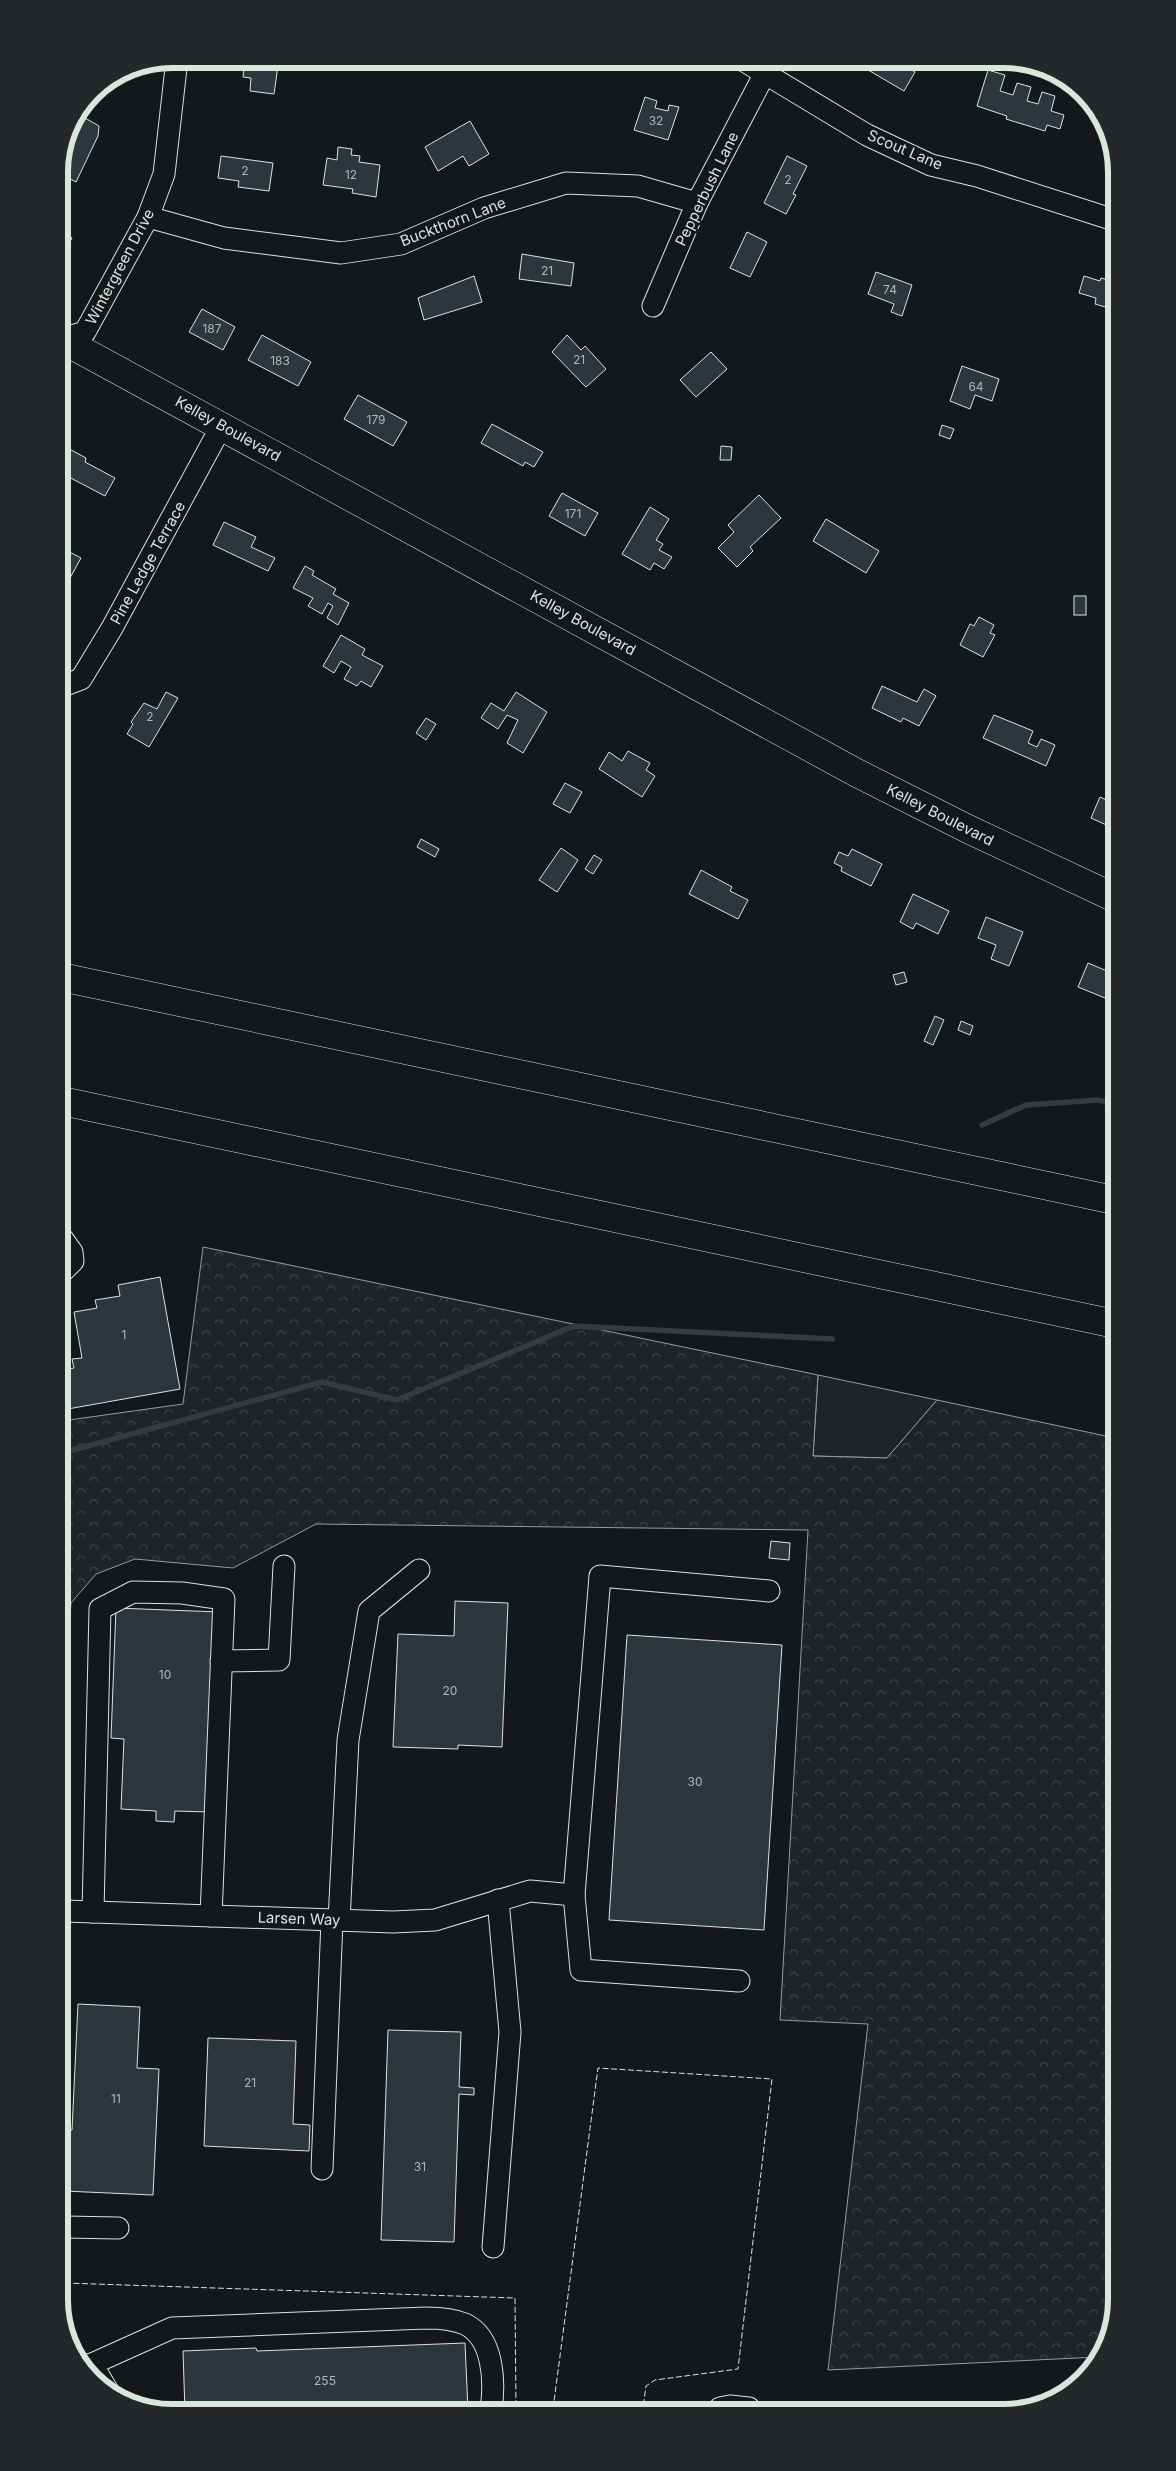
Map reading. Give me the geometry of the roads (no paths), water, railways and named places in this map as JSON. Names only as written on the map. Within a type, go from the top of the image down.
[{"type":"main road","name":"Kelley Boulevard","points":[[68,342],[856,772],[985,838],[1108,895]]},
{"type":"main road","points":[[68,978],[1108,1199]]},
{"type":"main road","points":[[68,1102],[1108,1323]]},
{"type":"street","name":"Wintergreen Drive","points":[[68,336],[85,332],[148,217],[164,174],[176,68]]},
{"type":"street","name":"Scout Lane","points":[[755,68],[867,135],[931,165],[977,176],[1108,218]]},
{"type":"street","name":"Pepperbush Lane","points":[[652,306],[697,203],[765,74]]},
{"type":"street","name":"Buckthorn Lane","points":[[148,217],[224,238],[341,253],[401,244],[484,208],[566,183],[638,186],[697,203]]},
{"type":"street","name":"Pine Ledge Terrace","points":[[68,684],[81,679],[112,628],[222,426]]},
{"type":"street","points":[[68,1246],[72,1252],[73,1261],[68,1266]]},
{"type":"street","points":[[221,1661],[278,1660],[284,1566]]},
{"type":"street","points":[[322,2169],[348,1740],[370,1611],[419,1570]]},
{"type":"street","points":[[739,1981],[582,1970],[574,1895],[600,1576],[769,1591]]},
{"type":"street","points":[[93,1912],[100,1608],[133,1592],[182,1593],[224,1599],[211,1916]]},
{"type":"street","name":"Larsen Way","points":[[68,1911],[393,1922],[435,1920],[530,1891],[574,1895]]},
{"type":"street","points":[[493,2247],[510,2032],[498,1900]]},
{"type":"street","points":[[68,2227],[118,2228]]},
{"type":"street","points":[[90,2364],[172,2328],[426,2318],[447,2319],[466,2325],[478,2334],[485,2346],[490,2360],[491,2403]]},
{"type":"waterway","points":[[982,1125],[1026,1105],[1098,1100],[1108,1102]]},
{"type":"waterway","points":[[68,1451],[322,1382],[397,1400],[574,1326],[832,1339]]}]
